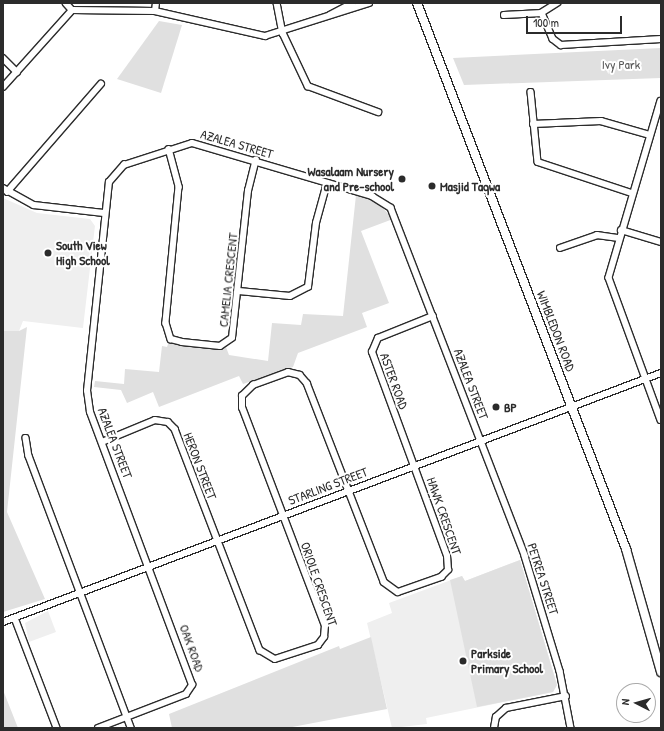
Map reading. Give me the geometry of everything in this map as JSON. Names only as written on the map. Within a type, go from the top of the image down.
[{"type":"street","points":[[66,3],[72,10],[155,11],[258,36],[283,33],[369,3]]},
{"type":"street","points":[[155,11],[156,3]]},
{"type":"street","points":[[278,3],[283,33],[308,86],[378,112]]},
{"type":"street","points":[[323,19],[353,3]]},
{"type":"street","name":"WIMBLEDON ROAD","points":[[417,3],[636,575],[661,672]]},
{"type":"street","points":[[504,15],[542,14],[558,3]]},
{"type":"street","points":[[3,87],[72,10]]},
{"type":"street","points":[[542,14],[553,40],[566,46],[661,39]]},
{"type":"street","points":[[3,58],[17,72]]},
{"type":"street","points":[[101,84],[5,190],[34,205],[104,213]]},
{"type":"street","points":[[531,92],[536,158],[542,165],[632,193]]},
{"type":"street","points":[[661,101],[621,230],[609,278],[661,420]]},
{"type":"street","points":[[533,124],[601,121],[650,135]]},
{"type":"street","name":"AZALEA STREET","points":[[150,565],[102,442],[87,391],[107,187],[117,170],[169,149],[200,143],[380,199],[391,208],[481,440]]},
{"type":"street","name":"CAMELIA CRESCENT","points":[[169,149],[179,187],[166,323],[168,334],[182,342],[226,344],[235,329],[240,291],[248,191],[256,160]]},
{"type":"street","points":[[240,291],[290,296],[308,287],[316,224],[327,183]]},
{"type":"street","points":[[621,230],[661,242]]},
{"type":"street","points":[[560,248],[597,235],[619,238]]},
{"type":"street","name":"ASTER ROAD","points":[[414,465],[372,352],[378,338],[433,316]]},
{"type":"street","points":[[282,515],[242,408],[242,396],[253,385],[288,372],[304,378],[348,490]]},
{"type":"street","name":"STARLING STREET","points":[[3,622],[481,440],[571,404],[661,373]]},
{"type":"street","name":"HERON STREET","points":[[102,442],[155,420],[168,422],[175,429],[218,540]]},
{"type":"street","points":[[26,438],[29,456],[82,592],[131,728]]},
{"type":"street","name":"PETREA STREET","points":[[481,440],[525,556],[566,696],[571,728]]},
{"type":"street","name":"HAWK CRESCENT","points":[[348,490],[389,588],[403,591],[441,577],[448,570],[449,561],[414,465]]},
{"type":"street","name":"ORIOLE CRESCENT","points":[[218,540],[265,656],[282,659],[318,645],[324,637],[325,626],[282,515]]},
{"type":"street","name":"OAK ROAD","points":[[98,728],[186,694],[192,685],[150,565]]},
{"type":"street","points":[[15,618],[57,728]]},
{"type":"street","points":[[494,728],[496,717],[506,708],[566,696]]},
{"type":"shaded area","name":"South View High School","points":[[3,198],[37,213],[90,219],[95,226],[83,328],[23,321],[19,331],[3,331]]},
{"type":"shaded area","name":"Parkside Primary School","points":[[520,560],[557,685],[553,692],[426,718],[427,724],[392,728],[367,623],[392,613],[389,603],[462,576],[465,581]]},
{"type":"shaded area","points":[[48,611],[56,632],[29,642],[25,623]]},
{"type":"green space","points":[[159,21],[182,25],[161,93],[117,79]]},
{"type":"green space","name":"Ivy Park","points":[[661,48],[661,78],[464,85],[453,58]]},
{"type":"green space","points":[[356,195],[377,202],[393,219],[361,231],[389,303],[362,313],[367,327],[298,353],[293,367],[243,384],[239,376],[159,407],[153,392],[127,403],[121,390],[94,387],[95,381],[124,384],[125,369],[159,372],[162,346],[167,347],[169,341],[226,347],[229,355],[268,361],[272,323],[301,325],[303,314],[343,316]]},
{"type":"green space","points":[[27,327],[7,512],[45,599],[3,612],[3,331],[19,331]]},
{"type":"green space","points":[[520,560],[557,685],[553,692],[477,707],[450,580],[462,576],[465,581]]},
{"type":"green space","points":[[371,637],[387,709],[287,728],[172,728],[169,714],[339,646],[340,649]]},
{"type":"green space","points":[[3,690],[18,728],[3,728]]},
{"type":"place","name":"Wasalaam Nursery and Pre-school","points":[[402,179]]},
{"type":"place","name":"Masjid Taqwa","points":[[432,186]]},
{"type":"place","name":"South View High School","points":[[48,253]]},
{"type":"place","name":"BP","points":[[496,407]]},
{"type":"place","name":"Parkside Primary School","points":[[463,661]]}]
